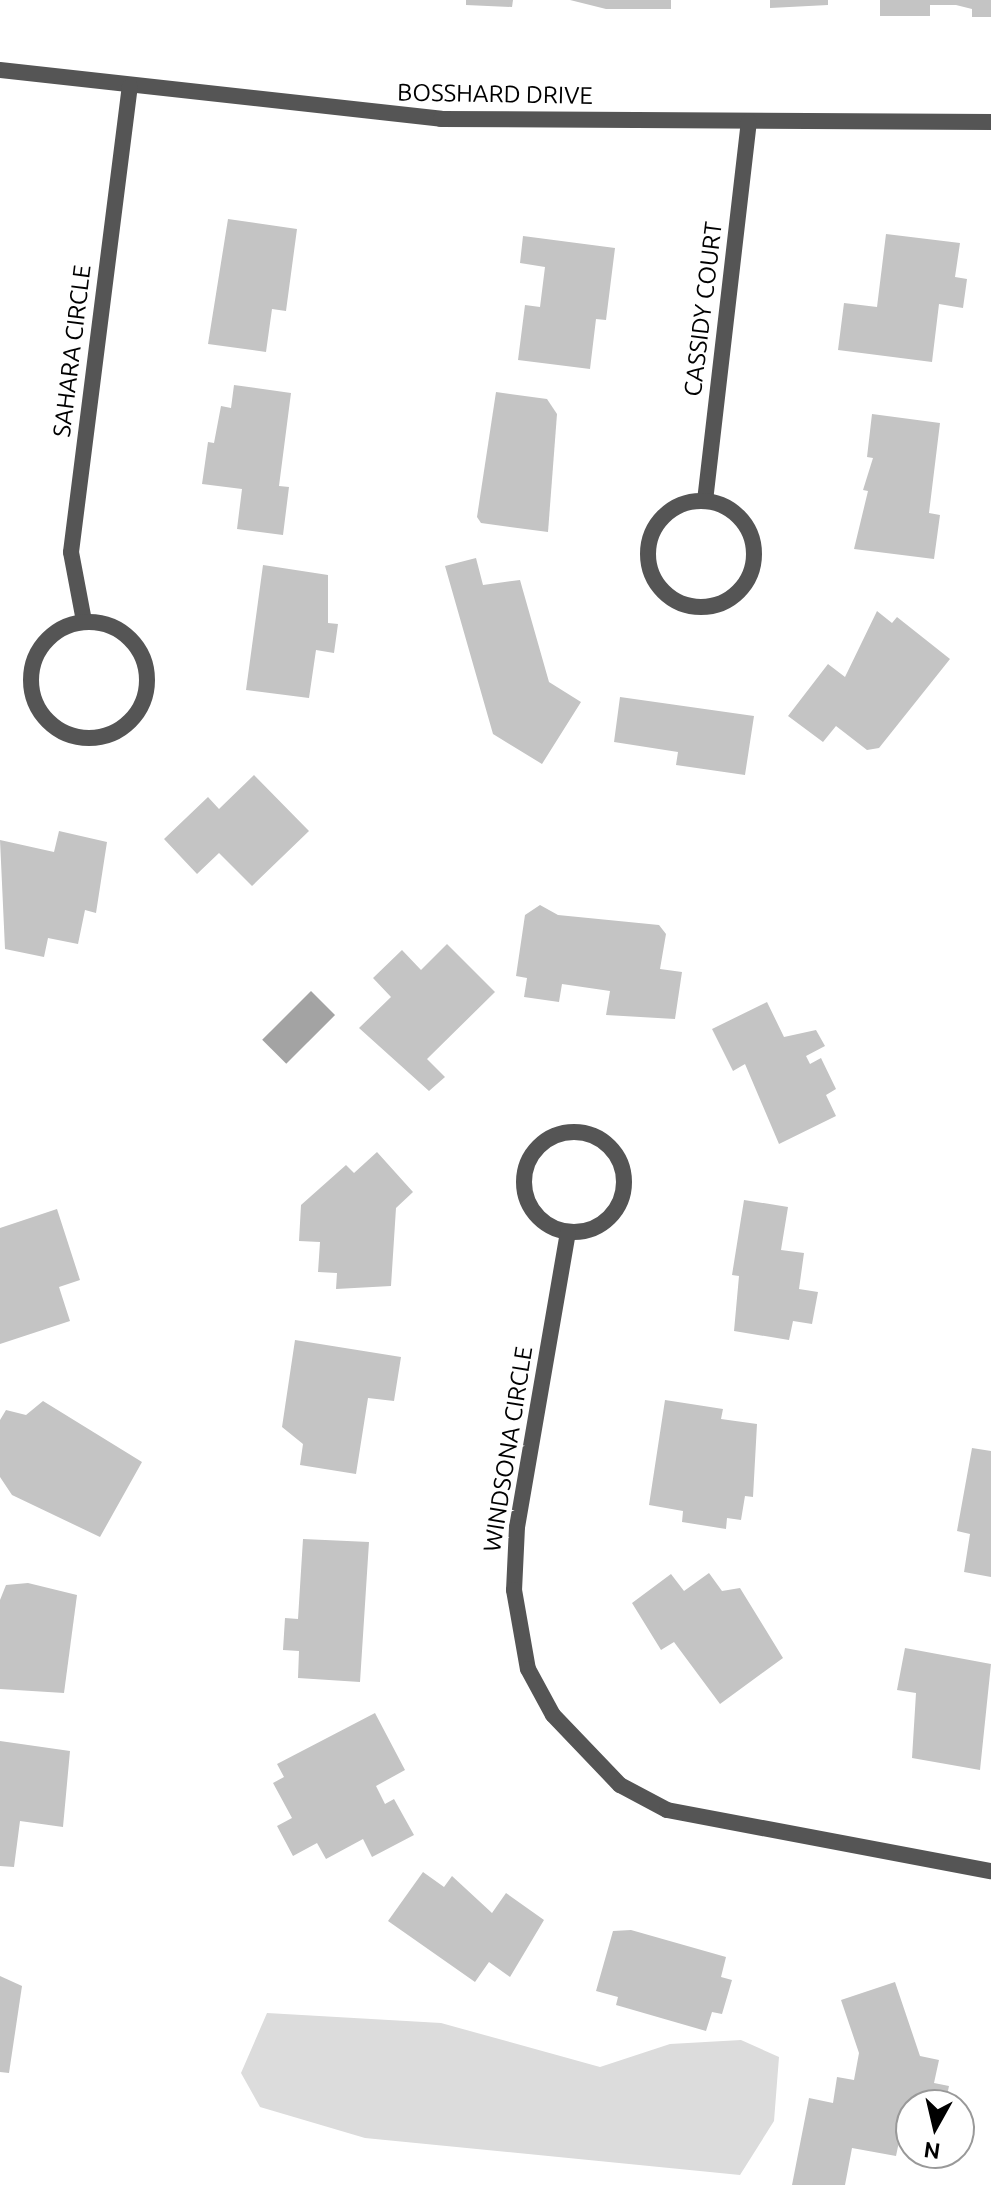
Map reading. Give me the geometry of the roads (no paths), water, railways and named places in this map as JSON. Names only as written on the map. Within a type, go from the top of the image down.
[{"type":"street","name":"BOSSHARD DRIVE","points":[[0,70],[427,118],[991,122]]},
{"type":"street","name":"SAHARA CIRCLE","points":[[84,621],[71,552],[130,87]]},
{"type":"street","name":"CASSIDY COURT","points":[[705,501],[749,122]]},
{"type":"street","points":[[705,501],[747,527],[754,560],[727,601],[693,607],[662,590],[649,549],[671,511],[705,501]]},
{"type":"street","points":[[84,621],[103,622],[134,643],[147,678],[145,696],[124,727],[89,738],[51,725],[38,710],[30,672],[48,637],[84,621]]},
{"type":"street","points":[[574,1132],[606,1142],[625,1186],[600,1226],[568,1232],[538,1217],[523,1187],[543,1142],[574,1132]]},
{"type":"street","name":"WINDSONA CIRCLE","points":[[568,1232],[517,1527],[514,1590],[528,1669],[553,1715],[620,1785],[667,1810],[991,1871]]}]
